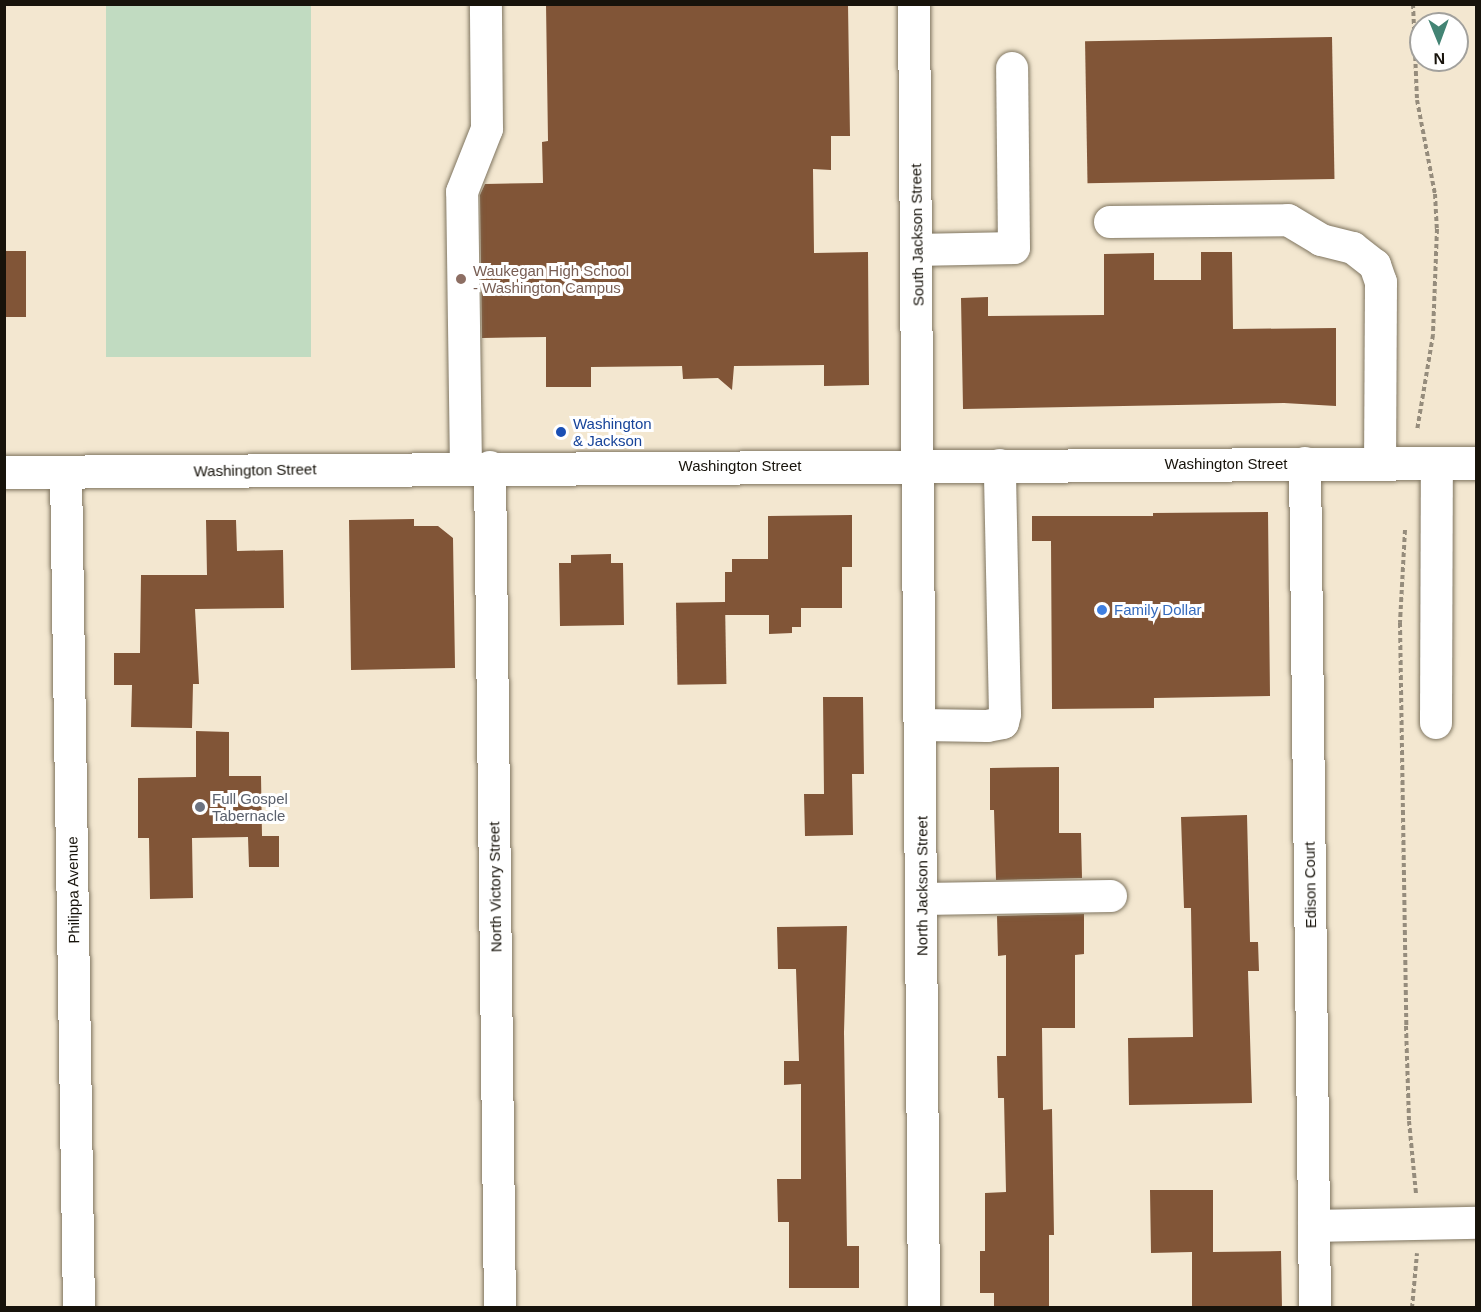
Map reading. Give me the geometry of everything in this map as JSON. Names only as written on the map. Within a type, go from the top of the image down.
[{"type":"main road","name":"Washington Street","points":[[4,472],[920,465],[1476,464]]},
{"type":"street","name":"North Victory Street","points":[[486,4],[487,129],[462,192],[478,468],[500,1308]]},
{"type":"street","name":"South Jackson Street","points":[[914,4],[920,465]]},
{"type":"street","points":[[917,250],[1014,248],[1012,68]]},
{"type":"street","points":[[1110,222],[1288,220],[1321,240],[1353,248],[1375,266],[1381,282],[1380,464]]},
{"type":"street","name":"Edison Court","points":[[1305,464],[1315,1308]]},
{"type":"street","points":[[1436,723],[1437,464]]},
{"type":"street","name":"North Jackson Street","points":[[920,465],[924,1308]]},
{"type":"street","points":[[921,725],[987,726],[1003,723],[1005,714],[1000,465]]},
{"type":"street","name":"Philippa Avenue","points":[[66,472],[79,1308]]},
{"type":"street","points":[[922,900],[1111,896]]},
{"type":"street","points":[[1314,1226],[1476,1224]]},
{"type":"path","points":[[1413,4],[1417,100],[1435,194],[1437,252],[1432,335],[1420,426],[1419,431],[1414,430]]},
{"type":"path","points":[[1405,528],[1402,549],[1400,623],[1406,1026],[1408,1121],[1417,1205]]},
{"type":"path","points":[[1412,1308],[1417,1253]]},
{"type":"green space","points":[[106,5],[311,5],[311,357],[106,357]]},
{"type":"building","name":"Waukegan High School - Washington Campus","points":[[546,4],[848,4],[850,136],[831,136],[831,170],[813,169],[814,253],[868,252],[869,385],[824,386],[824,365],[734,366],[732,390],[718,378],[683,379],[682,366],[591,367],[591,387],[546,387],[546,337],[482,338],[480,195],[485,184],[543,183],[542,142],[548,141]]},
{"type":"building","points":[[1332,37],[1334,179],[1088,183],[1085,41]]},
{"type":"building","points":[[4,251],[26,251],[26,317],[4,317]]},
{"type":"building","points":[[1201,252],[1232,252],[1233,329],[1336,328],[1336,406],[1284,403],[963,409],[961,298],[988,297],[988,316],[1104,315],[1104,254],[1154,253],[1154,280],[1201,280]]},
{"type":"building","points":[[1268,512],[1270,696],[1154,698],[1154,708],[1052,709],[1051,541],[1032,541],[1032,516],[1153,516],[1153,513]]},
{"type":"building","points":[[852,515],[852,567],[842,567],[842,608],[801,608],[801,627],[792,627],[792,633],[769,634],[769,615],[725,615],[725,572],[732,572],[732,559],[768,559],[768,516]]},
{"type":"building","points":[[414,519],[414,526],[438,526],[453,538],[455,668],[351,670],[349,520]]},
{"type":"building","points":[[206,520],[236,520],[237,551],[283,550],[284,608],[195,609],[199,684],[193,684],[192,728],[131,727],[132,685],[114,685],[114,653],[140,653],[141,575],[207,575]]},
{"type":"building","points":[[611,554],[611,563],[623,563],[624,625],[560,626],[559,563],[571,563],[571,555]]},
{"type":"building","points":[[725,602],[726,684],[677,685],[676,603]]},
{"type":"building","points":[[823,697],[863,697],[864,774],[852,774],[853,835],[805,836],[804,794],[824,794]]},
{"type":"building","points":[[196,731],[229,732],[229,776],[261,776],[262,836],[279,836],[279,867],[249,867],[248,837],[192,838],[193,898],[150,899],[149,838],[138,838],[138,778],[196,777]]},
{"type":"building","points":[[1059,767],[1059,833],[1081,833],[1082,878],[996,880],[994,810],[990,810],[990,768]]},
{"type":"building","points":[[1247,815],[1250,942],[1258,942],[1259,971],[1248,971],[1252,1103],[1129,1105],[1128,1038],[1193,1037],[1191,908],[1184,908],[1181,817]]},
{"type":"building","points":[[1084,914],[1084,954],[1075,955],[1075,1028],[1042,1028],[1043,1110],[1052,1109],[1054,1235],[1049,1235],[1049,1308],[994,1308],[994,1293],[980,1293],[980,1251],[985,1251],[985,1193],[1006,1192],[1004,1098],[998,1098],[997,1056],[1006,1056],[1006,955],[998,956],[997,916]]},
{"type":"building","points":[[847,926],[844,1032],[847,1246],[859,1246],[859,1288],[789,1288],[789,1222],[778,1222],[777,1179],[801,1179],[801,1084],[784,1085],[784,1061],[799,1061],[796,969],[778,969],[777,927]]},
{"type":"building","points":[[1150,1190],[1213,1190],[1213,1252],[1281,1251],[1282,1308],[1192,1308],[1192,1252],[1151,1253]]},
{"type":"place","name":"Waukegan High School - Washington Campus","points":[[461,279]]},
{"type":"place","name":"Washington & Jackson","points":[[561,432]]},
{"type":"place","name":"Family Dollar","points":[[1102,610]]},
{"type":"place","name":"Full Gospel Tabernacle","points":[[200,807]]}]
